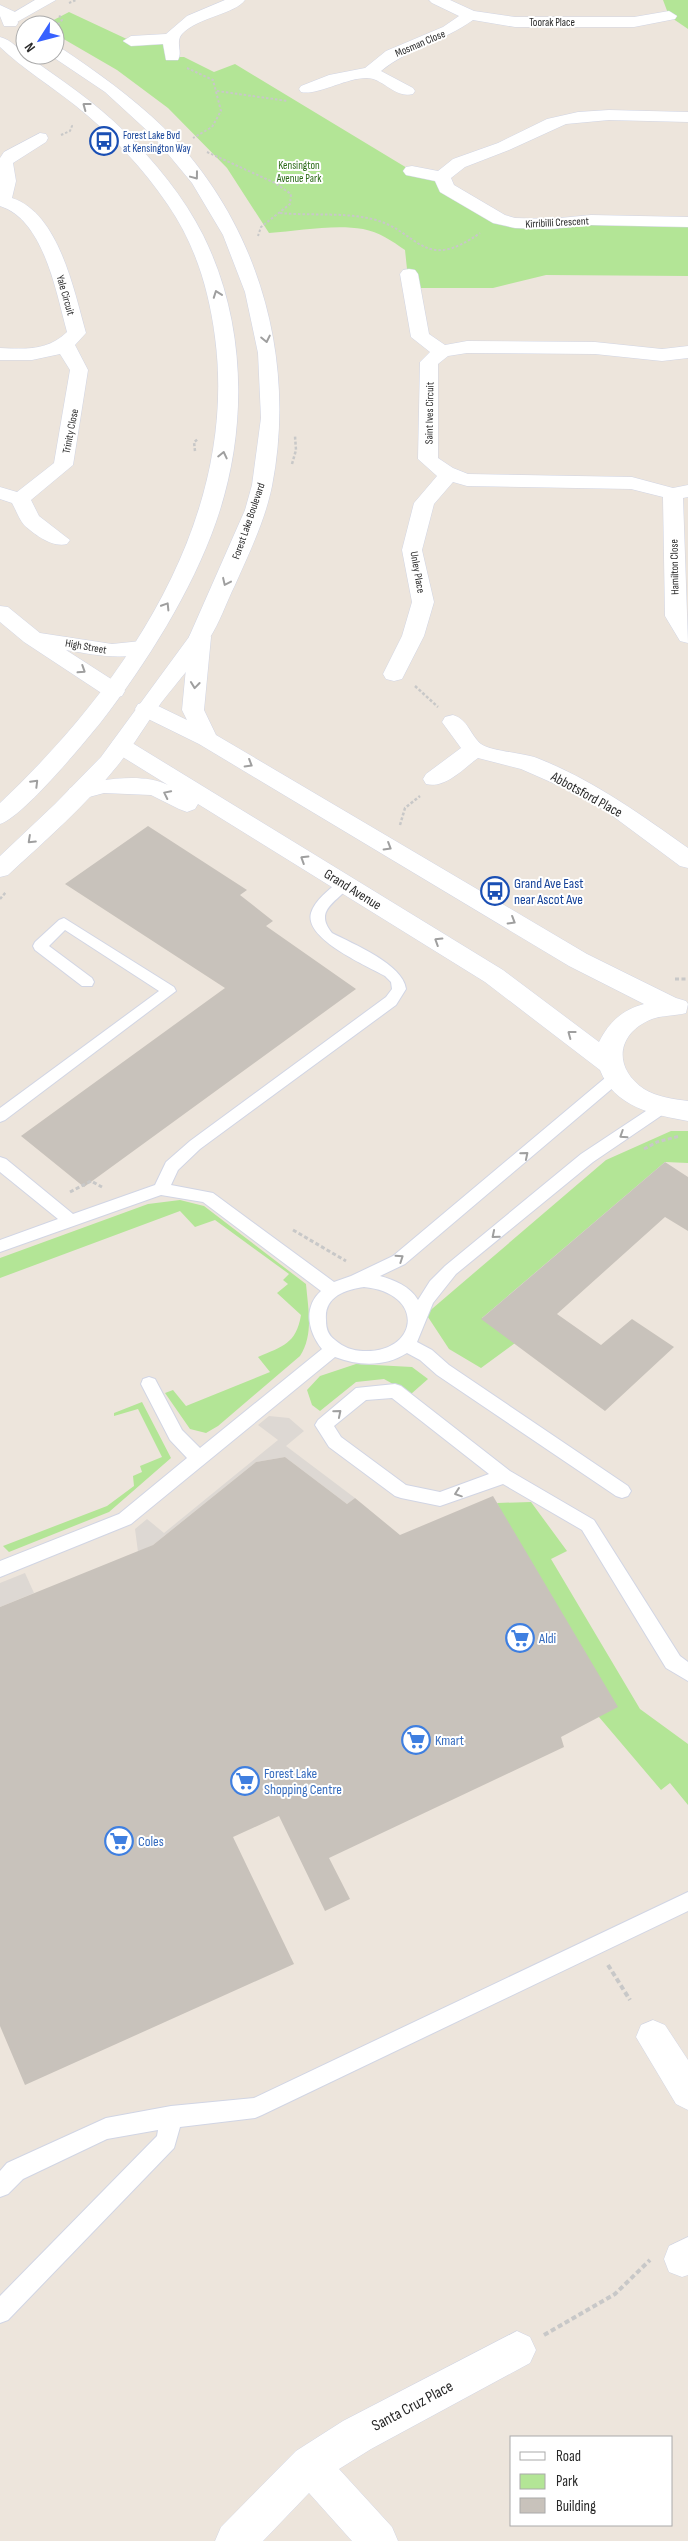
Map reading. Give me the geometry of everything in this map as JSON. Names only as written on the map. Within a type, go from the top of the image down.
[{"type":"street","points":[[0,5],[17,0]]},
{"type":"street","points":[[5,21],[48,0]]},
{"type":"street","points":[[172,57],[171,39],[177,29],[187,22],[237,0]]},
{"type":"street","name":"Toorak Place","points":[[437,0],[470,15],[515,22],[674,20],[663,0]]},
{"type":"street","name":"Mosman Close","points":[[307,89],[335,78],[370,72],[392,54],[449,30],[470,15]]},
{"type":"street","points":[[131,41],[171,39]]},
{"type":"street","points":[[0,42],[6,44],[16,54],[92,110],[140,157],[177,206],[202,254],[220,302],[230,390],[226,439],[209,514],[173,596],[114,691],[87,726],[0,816]]},
{"type":"street","name":"Forest Lake Boulevard","points":[[0,869],[78,793],[122,746],[146,709],[200,637],[242,546],[261,487],[271,423],[268,348],[254,287],[232,235],[206,190],[176,151],[137,110],[65,50]]},
{"type":"street","points":[[370,72],[407,91]]},
{"type":"street","points":[[412,171],[442,177],[449,166],[497,150],[534,130],[562,120],[595,115],[631,114],[666,118],[688,117]]},
{"type":"street","points":[[1,200],[7,181],[5,163],[10,156],[40,138]]},
{"type":"street","name":"Kirribilli Crescent","points":[[442,177],[446,188],[499,219],[515,223],[550,224],[591,220],[688,222]]},
{"type":"street","name":"Yale Circuit","points":[[1,200],[23,208],[35,221],[58,268],[77,333],[66,345]]},
{"type":"street","points":[[409,274],[420,337],[442,351],[467,346],[595,348],[662,355],[688,352]]},
{"type":"street","points":[[0,354],[32,355],[50,352],[66,345]]},
{"type":"street","name":"Trinity Close","points":[[20,499],[63,465],[73,416],[79,370],[66,345]]},
{"type":"street","name":"Saint Ives Circuit","points":[[442,351],[429,362],[428,459],[437,469],[449,475],[467,480],[632,482],[680,493]]},
{"type":"street","name":"Unley Place","points":[[394,674],[414,636],[423,602],[412,550],[424,503],[449,475]]},
{"type":"street","points":[[0,493],[20,499],[31,520],[60,540]]},
{"type":"street","name":"Hamilton Close","points":[[680,493],[676,616],[688,636]]},
{"type":"street","name":"High Street","points":[[0,612],[32,637],[114,691]]},
{"type":"street","name":"High Street","points":[[32,637],[112,651],[141,648]]},
{"type":"street","points":[[200,637],[193,710],[207,739]]},
{"type":"street","points":[[114,691],[207,739],[578,960],[679,1007]]},
{"type":"street","points":[[434,779],[474,750],[453,722]]},
{"type":"street","name":"Grand Avenue","points":[[87,726],[494,976],[613,1071],[628,1090],[644,1100],[681,1110]]},
{"type":"street","name":"Abbotsford Place","points":[[474,750],[528,763],[570,782],[614,806],[688,860]]},
{"type":"street","points":[[78,793],[104,786],[155,788],[211,816],[228,812]]},
{"type":"street","points":[[613,1071],[610,1043],[622,1024],[643,1012],[679,1007]]},
{"type":"street","points":[[653,2037],[688,2092]]},
{"type":"street","name":"Santa Cruz Place","points":[[235,2541],[310,2465],[357,2434],[517,2350]]},
{"type":"street","points":[[310,2465],[378,2541]]},
{"type":"lane","points":[[161,1189],[172,1166],[195,1145],[392,1001],[399,989],[398,981],[390,972],[326,936],[318,928],[316,919],[321,907],[344,884]]},
{"type":"lane","points":[[0,1116],[169,992],[64,923],[40,946],[87,982]]},
{"type":"lane","points":[[613,1071],[399,1260],[332,1290],[319,1306],[317,1314],[318,1328],[323,1338],[334,1348],[352,1357],[370,1358],[392,1353],[406,1344],[414,1332],[416,1319],[439,1282],[588,1158],[681,1110]]},
{"type":"lane","points":[[0,1163],[71,1221]]},
{"type":"lane","points":[[0,1246],[161,1189],[207,1197],[332,1290]]},
{"type":"lane","points":[[356,1280],[373,1280],[398,1289],[409,1299],[416,1319]]},
{"type":"lane","points":[[406,1344],[426,1355],[443,1370],[622,1491]]},
{"type":"lane","points":[[0,1569],[125,1519],[334,1348]]},
{"type":"lane","points":[[149,1384],[176,1435],[198,1459]]},
{"type":"lane","points":[[504,1476],[440,1499],[401,1491],[335,1442],[324,1425],[362,1393],[395,1391],[504,1476],[588,1525],[674,1662],[688,1673]]},
{"type":"lane","points":[[0,2186],[15,2171],[106,2129],[171,2117],[255,2108],[688,1901]]},
{"type":"lane","points":[[0,2312],[167,2141],[171,2117]]},
{"type":"path","points":[[172,57],[174,62],[214,80],[221,111],[212,127],[189,140],[196,144]]},
{"type":"path","points":[[217,91],[290,101],[307,89]]},
{"type":"path","points":[[40,138],[61,135],[70,131],[72,126],[68,120]]},
{"type":"path","points":[[202,148],[275,182],[291,194],[290,204],[261,227],[257,243]]},
{"type":"path","points":[[280,213],[342,214],[374,220],[401,231],[424,248],[444,249],[469,242],[499,219]]},
{"type":"path","points":[[289,468],[296,456],[297,444],[294,430]]},
{"type":"path","points":[[195,453],[194,442],[200,437]]},
{"type":"path","points":[[394,674],[423,691],[453,722]]},
{"type":"path","points":[[398,828],[405,808],[437,783],[434,779]]},
{"type":"path","points":[[670,978],[688,979]]},
{"type":"path","points":[[642,1150],[657,1142],[680,1136],[688,1136]]},
{"type":"path","points":[[596,1945],[630,2000]]},
{"type":"path","points":[[517,2350],[615,2294],[674,2256]]},
{"type":"green space","points":[[663,0],[688,0],[688,29],[669,16]]},
{"type":"green space","name":"Kensington Avenue Park","points":[[69,12],[131,41],[171,39],[172,57],[184,57],[214,72],[235,64],[412,171],[442,177],[499,219],[688,222],[688,276],[546,275],[493,288],[409,288],[405,250],[374,232],[340,227],[269,233],[227,168],[168,108],[117,70],[65,40],[65,15],[63,15]]},
{"type":"green space","points":[[671,1131],[688,1131],[688,1163],[665,1162],[482,1318],[515,1343],[481,1368],[449,1349],[426,1314],[606,1160]]},
{"type":"green space","points":[[180,1200],[204,1206],[306,1284],[309,1330],[300,1356],[218,1426],[206,1433],[190,1429],[165,1393],[173,1390],[186,1406],[270,1372],[258,1357],[287,1343],[296,1332],[301,1315],[277,1293],[288,1284],[283,1280],[289,1274],[215,1220],[195,1227],[180,1211],[0,1278],[0,1258],[148,1204]]},
{"type":"green space","points":[[356,1364],[412,1367],[428,1379],[411,1394],[384,1379],[356,1382],[320,1411],[312,1405],[307,1390],[320,1376]]},
{"type":"green space","points":[[142,1402],[171,1458],[109,1512],[9,1552],[3,1546],[107,1506],[134,1486],[133,1476],[142,1472],[140,1466],[162,1457],[138,1409],[114,1416],[114,1413]]},
{"type":"green space","points":[[531,1502],[567,1551],[551,1559],[640,1709],[688,1744],[688,1805],[670,1783],[661,1790],[599,1717],[497,1503]]},
{"type":"shaded area","points":[[269,1416],[289,1418],[304,1431],[286,1446],[355,1498],[347,1504],[285,1457],[256,1462],[153,1545],[138,1552],[135,1529],[147,1519],[164,1533],[278,1440],[258,1425]]},
{"type":"shaded area","points":[[25,1573],[34,1593],[0,1607],[0,1583]]},
{"type":"building","points":[[148,826],[247,890],[240,895],[273,921],[266,926],[356,989],[84,1187],[21,1136],[225,988],[65,884]]},
{"type":"building","points":[[665,1162],[688,1177],[688,1231],[665,1217],[557,1314],[601,1345],[632,1319],[674,1347],[605,1411],[481,1319]]},
{"type":"building","name":"Forest Lake Shopping Centre","points":[[285,1457],[347,1504],[355,1498],[400,1535],[493,1496],[618,1707],[561,1737],[564,1747],[329,1858],[350,1899],[325,1911],[279,1816],[233,1837],[294,1964],[25,2085],[0,2026],[0,1607],[153,1545],[256,1462]]},
{"type":"place","name":"Forest Lake Bvd at Kensington Way","points":[[104,141]]},
{"type":"place","name":"Grand Ave East near Ascot Ave","points":[[495,891]]},
{"type":"place","name":"Aldi","points":[[520,1638]]},
{"type":"place","name":"Kmart","points":[[416,1740]]},
{"type":"place","name":"Forest Lake Shopping Centre","points":[[245,1781]]},
{"type":"place","name":"Coles","points":[[119,1841]]}]
